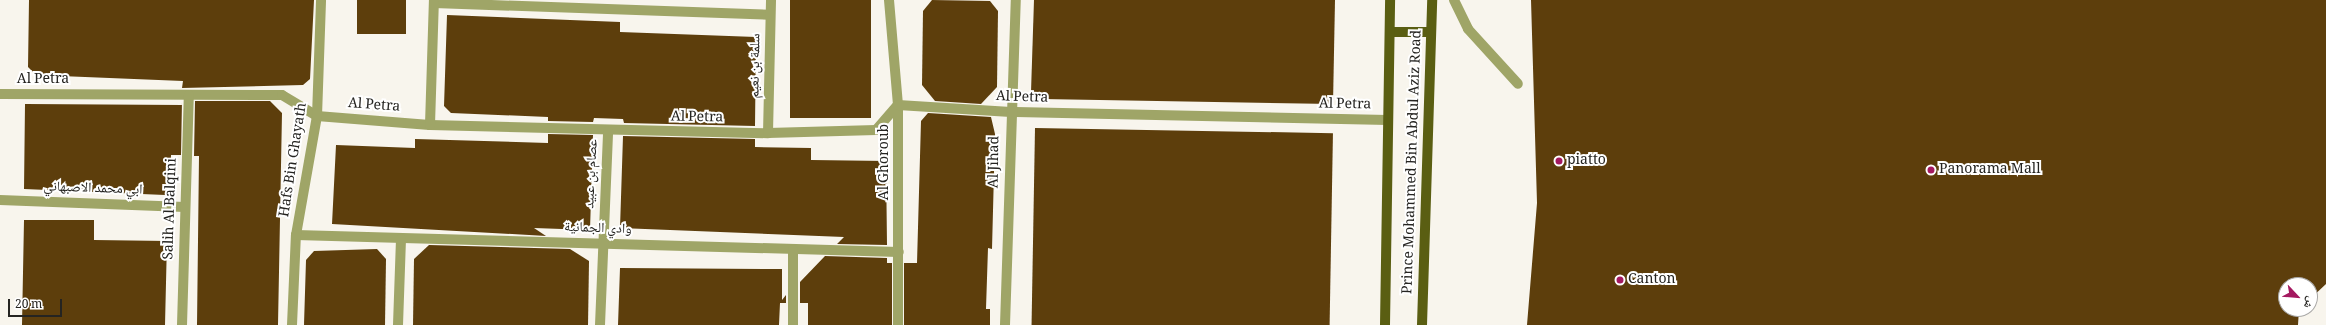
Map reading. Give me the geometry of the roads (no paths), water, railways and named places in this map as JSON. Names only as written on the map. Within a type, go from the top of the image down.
[{"type":"main road","name":"Prince Mohammed Bin Abdul Aziz Road","points":[[1385,325],[1390,0]]},
{"type":"main road","name":"Prince Mohammed Bin Abdul Aziz Road","points":[[1422,325],[1432,0]]},
{"type":"main road","points":[[1390,32],[1431,32]]},
{"type":"street","name":"Hafs Bin Ghayath","points":[[292,325],[296,235],[317,116],[321,0]]},
{"type":"street","name":"سلمة بن نعيم","points":[[768,133],[771,0]]},
{"type":"street","name":"Al Ghoroub","points":[[889,0],[898,105],[898,325]]},
{"type":"street","name":"Al Jihad","points":[[1005,325],[1011,112],[1016,0]]},
{"type":"street","points":[[1454,0],[1468,30],[1518,84]]},
{"type":"street","points":[[430,125],[434,1],[607,4],[770,15]]},
{"type":"street","name":"Al Petra","points":[[0,94],[282,95],[317,116],[430,125],[608,131],[768,133],[876,130],[898,105],[1011,112],[1388,120]]},
{"type":"street","name":"Salih Al Balqini","points":[[182,325],[189,95]]},
{"type":"street","name":"عصام بن عبيد","points":[[600,325],[602,242],[608,131]]},
{"type":"street","name":"ابي محمد الاصبهاني","points":[[0,200],[185,207]]},
{"type":"street","name":"وادي الجمانية","points":[[296,235],[401,239],[602,242],[793,250],[899,252]]},
{"type":"street","points":[[398,325],[401,239]]},
{"type":"street","points":[[793,250],[793,325]]},
{"type":"place","name":"piatto","points":[[1559,161]]},
{"type":"place","name":"Panorama Mall","points":[[1931,170]]},
{"type":"place","name":"Canton","points":[[1620,280]]}]
